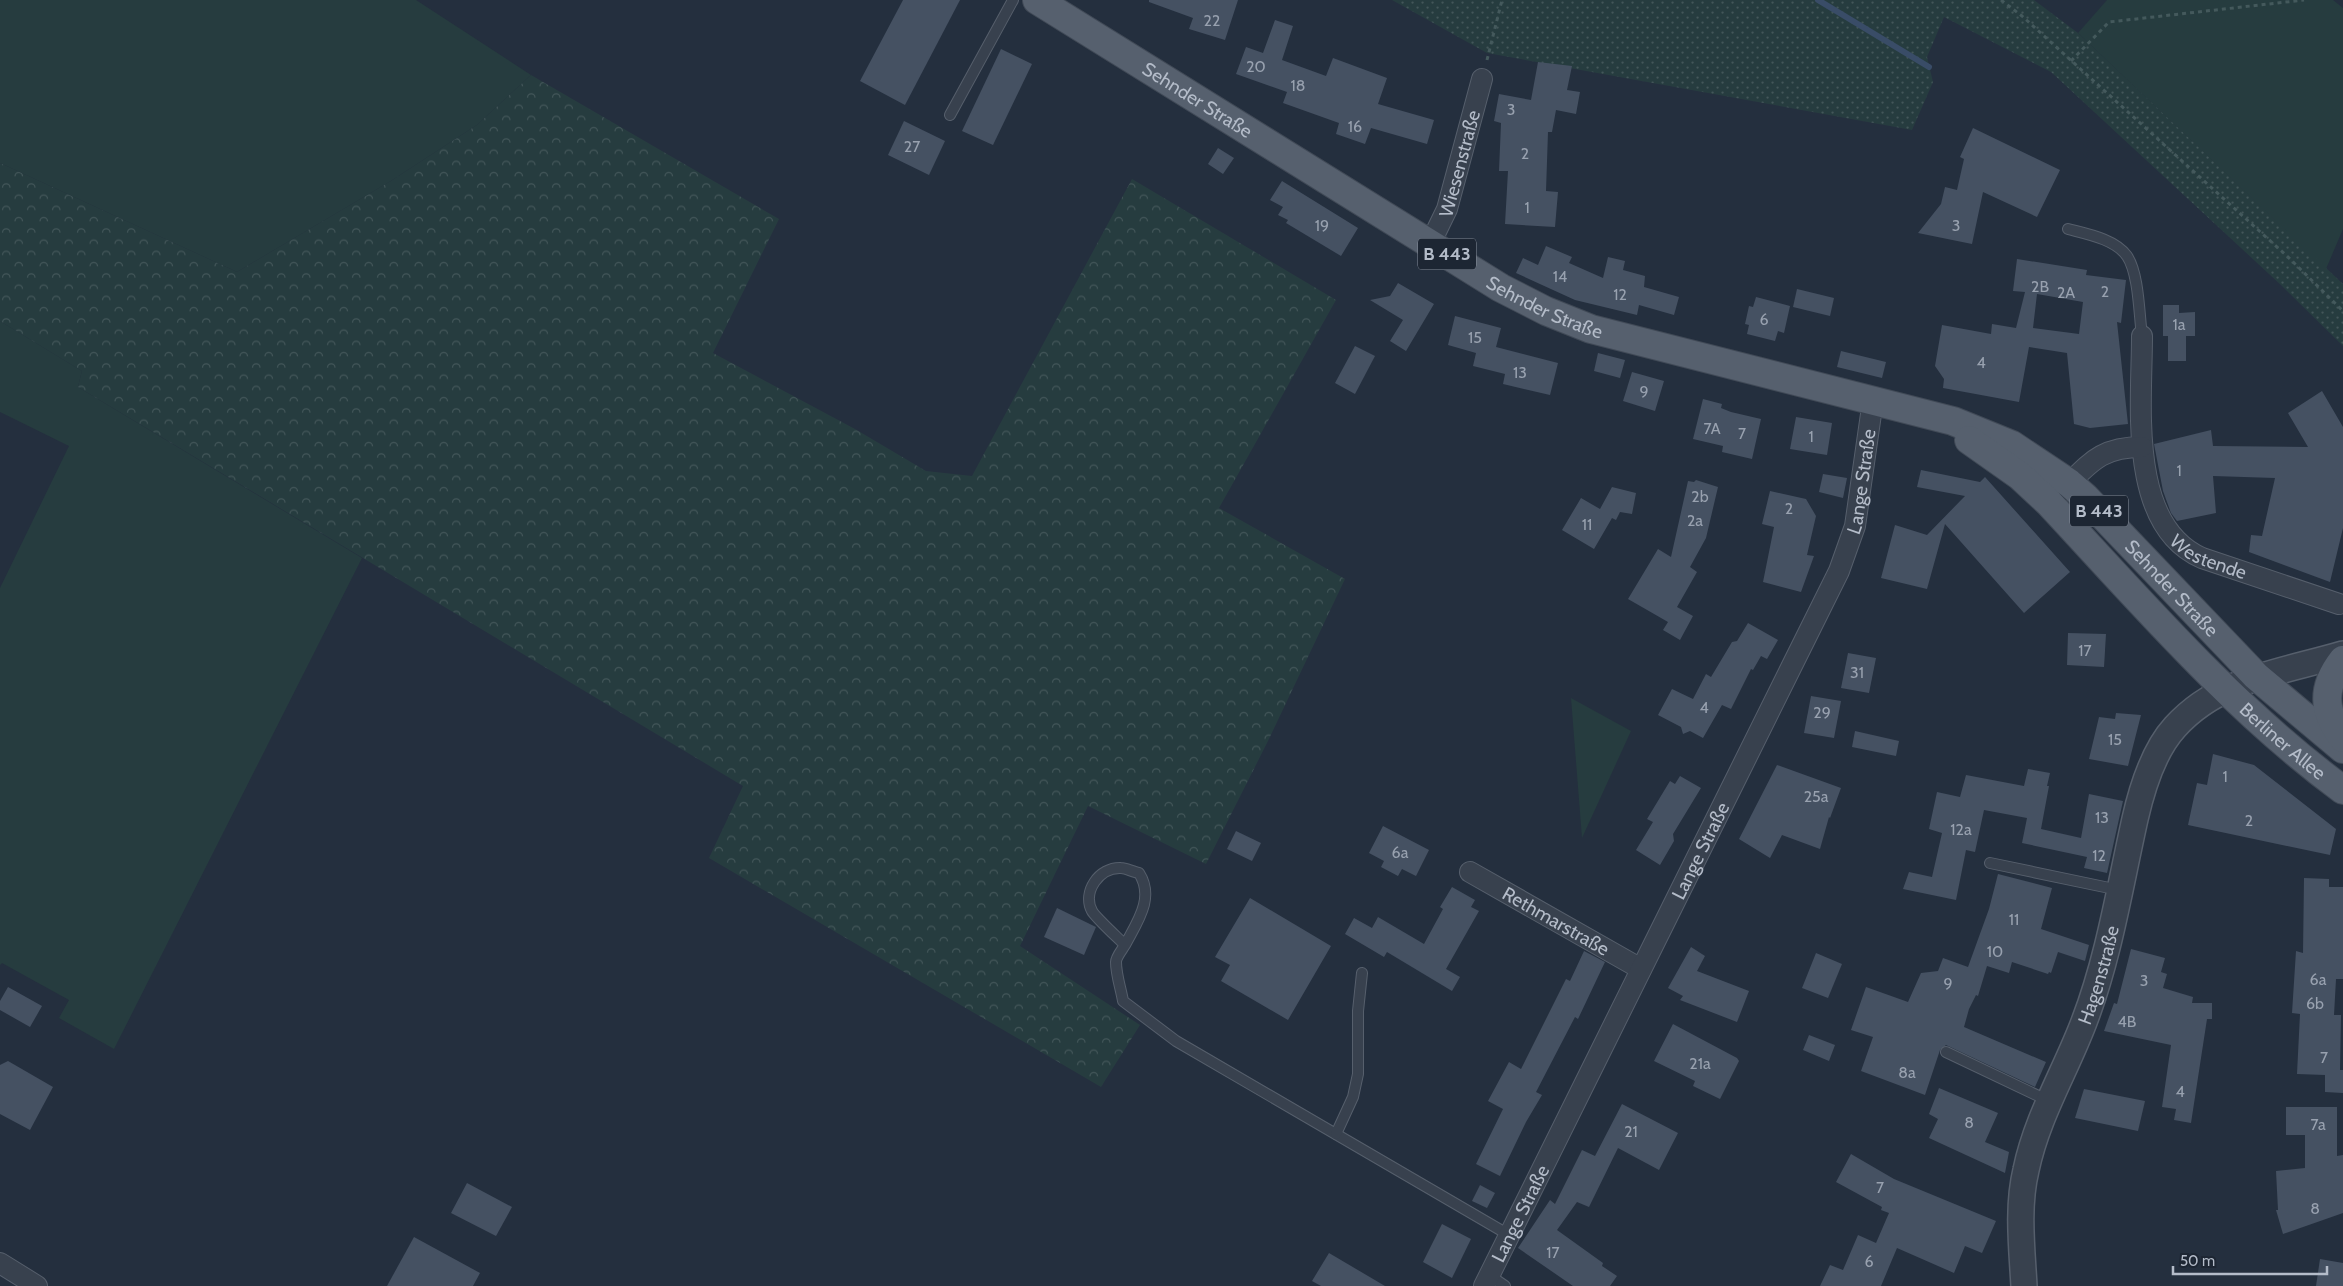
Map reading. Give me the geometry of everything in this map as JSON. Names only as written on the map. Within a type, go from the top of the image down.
[{"type":"main road","name":"Sehnder Straße","points":[[1045,2],[1500,288],[1546,311],[1591,329],[1900,408],[1928,417],[1966,438],[2020,476],[2048,503],[2225,689]]},
{"type":"main road","name":"Sehnder Straße","points":[[1900,408],[1953,422],[2012,445],[2069,483],[2108,519],[2256,676]]},
{"type":"main road","points":[[2343,660],[2330,681],[2327,698],[2330,716],[2343,738]]},
{"type":"main road","name":"Berliner Allee","points":[[2256,676],[2343,749]]},
{"type":"main road","name":"Berliner Allee","points":[[2225,689],[2275,735],[2343,790]]},
{"type":"street","name":"Wiesenstraße","points":[[1430,244],[1447,209],[1482,79]]},
{"type":"street","name":"Westende","points":[[2142,336],[2142,447],[2149,487],[2159,517],[2177,542],[2189,552],[2339,604]]},
{"type":"street","name":"Lange Straße","points":[[1493,1282],[1509,1235],[1848,548],[1855,526],[1873,400]]},
{"type":"street","points":[[2048,503],[2098,455],[2112,450],[2142,447]]},
{"type":"street","name":"Hagenstraße","points":[[2024,1286],[2022,1236],[2025,1171],[2049,1101],[2084,1023],[2095,991],[2140,795],[2161,746],[2173,729],[2189,713],[2225,689],[2256,676],[2343,654]]},
{"type":"street","name":"Rethmarstraße","points":[[1470,872],[1641,969]]},
{"type":"street","points":[[0,1263],[37,1286]]},
{"type":"lane","points":[[950,115],[1014,0]]},
{"type":"lane","points":[[2068,229],[2100,238],[2116,246],[2127,256],[2134,272],[2142,336]]},
{"type":"lane","points":[[1990,862],[2119,890]]},
{"type":"lane","points":[[1125,945],[1093,912],[1090,900],[1091,888],[1098,876],[1108,870],[1121,868],[1139,874],[1147,890],[1146,904],[1125,945],[1116,961],[1123,1001],[1176,1041],[1509,1235]]},
{"type":"lane","points":[[1336,1134],[1353,1097],[1358,1074],[1358,1011],[1362,973]]},
{"type":"lane","points":[[1946,1052],[2049,1101]]},
{"type":"path","points":[[1482,79],[1502,0]]},
{"type":"path","points":[[2001,0],[2288,257],[2343,311]]},
{"type":"path","points":[[2071,61],[2109,22],[2304,0]]},
{"type":"green space","points":[[0,0],[416,0],[531,75],[477,125],[391,181],[237,272],[0,163]]},
{"type":"green space","points":[[1392,0],[2034,0],[2078,33],[2343,284],[2343,346],[2282,286],[2051,72],[1944,17],[1927,57],[1933,82],[1912,130],[1487,53]]},
{"type":"green space","points":[[2107,0],[2333,0],[2343,8],[2343,229],[2326,269],[2078,33]]},
{"type":"green space","points":[[531,75],[779,219],[713,353],[855,429],[926,471],[972,476],[1132,179],[1336,300],[1219,508],[1345,579],[1268,741],[1206,864],[1088,806],[1020,946],[1140,1025],[1101,1087],[709,858],[743,786],[78,387],[82,371],[0,321],[0,163],[237,272],[391,181],[477,125]]},
{"type":"green space","points":[[0,321],[82,371],[78,387],[362,558],[114,1049],[59,1018],[69,1000],[2,963],[0,965],[0,588],[69,446],[0,412]]},
{"type":"green space","points":[[1571,698],[1631,731],[1582,838]]},
{"type":"building","points":[[903,0],[960,0],[905,105],[860,81]]},
{"type":"building","points":[[1149,0],[1238,0],[1225,40],[1189,29],[1193,18],[1149,2]]},
{"type":"building","points":[[1275,20],[1293,26],[1282,60],[1326,76],[1333,58],[1387,78],[1378,104],[1434,120],[1427,144],[1371,128],[1365,144],[1336,134],[1339,123],[1283,103],[1287,92],[1236,74],[1246,47],[1263,53]]},
{"type":"building","points":[[1001,49],[1032,64],[993,145],[962,131]]},
{"type":"building","points":[[1538,62],[1572,66],[1567,90],[1580,92],[1576,114],[1556,110],[1552,132],[1548,132],[1546,191],[1558,192],[1555,227],[1505,224],[1508,171],[1499,171],[1501,123],[1494,121],[1499,94],[1531,100]]},
{"type":"building","points":[[904,121],[945,141],[929,175],[888,155]]},
{"type":"building","points":[[1973,128],[2060,170],[2037,217],[1983,192],[1972,244],[1918,233],[1941,204],[1945,187],[1957,190],[1964,159],[1960,157]]},
{"type":"building","points":[[1218,148],[1234,158],[1223,174],[1208,164]]},
{"type":"building","points":[[1282,181],[1358,228],[1341,256],[1286,223],[1288,220],[1278,215],[1283,207],[1270,200]]},
{"type":"building","points":[[1546,246],[1572,257],[1569,263],[1603,278],[1608,257],[1625,261],[1623,270],[1645,276],[1644,287],[1679,297],[1674,315],[1639,305],[1637,315],[1575,300],[1516,273],[1523,258],[1538,265]]},
{"type":"building","points":[[2017,259],[2087,270],[2086,275],[2126,280],[2121,323],[2117,322],[2128,424],[2090,428],[2074,424],[2067,353],[2029,347],[2019,402],[1943,388],[1944,379],[1935,366],[1942,325],[1991,334],[1992,324],[2016,328],[2025,292],[2013,291]],"holes":[[[2037,294],[2083,302],[2079,334],[2033,328]]]},
{"type":"building","points":[[1398,283],[1434,304],[1406,351],[1390,341],[1403,320],[1370,300],[1390,296]]},
{"type":"building","points":[[1797,289],[1834,298],[1830,316],[1793,307]]},
{"type":"building","points":[[1756,297],[1790,306],[1784,333],[1778,331],[1775,341],[1747,334],[1749,325],[1745,324],[1749,306],[1753,307]]},
{"type":"building","points":[[2163,305],[2179,305],[2179,313],[2195,312],[2195,336],[2186,336],[2186,361],[2168,361],[2168,336],[2163,336]]},
{"type":"building","points":[[1455,316],[1501,328],[1496,347],[1558,363],[1550,395],[1503,384],[1505,374],[1473,366],[1476,353],[1448,345]]},
{"type":"building","points":[[1355,346],[1375,356],[1355,394],[1335,383]]},
{"type":"building","points":[[1841,351],[1886,362],[1882,378],[1837,367]]},
{"type":"building","points":[[1598,353],[1625,360],[1620,378],[1594,371]]},
{"type":"building","points":[[1632,372],[1664,381],[1655,411],[1623,401]]},
{"type":"building","points":[[2322,391],[2343,427],[2343,528],[2330,582],[2249,552],[2251,535],[2262,536],[2275,478],[2213,476],[2216,513],[2177,521],[2171,513],[2163,491],[2154,444],[2211,430],[2213,446],[2308,447],[2288,413]]},
{"type":"building","points":[[1703,399],[1722,404],[1721,408],[1731,412],[1761,419],[1752,459],[1722,452],[1723,446],[1693,439]]},
{"type":"building","points":[[1796,417],[1832,423],[1827,455],[1790,449]]},
{"type":"building","points":[[1921,470],[1980,482],[1985,477],[2070,572],[2024,613],[1945,524],[1927,589],[1881,578],[1895,525],[1927,535],[1965,496],[1917,487]]},
{"type":"building","points":[[1823,474],[1847,478],[1843,498],[1819,492]]},
{"type":"building","points":[[1696,480],[1718,487],[1706,538],[1690,567],[1697,572],[1677,607],[1693,616],[1680,640],[1663,630],[1668,622],[1628,599],[1658,549],[1671,557],[1688,481],[1694,482]]},
{"type":"building","points":[[1612,487],[1636,493],[1632,514],[1620,512],[1616,520],[1612,518],[1594,549],[1562,530],[1581,498],[1600,509]]},
{"type":"building","points":[[1770,491],[1806,499],[1816,516],[1807,555],[1814,556],[1801,592],[1763,582],[1774,527],[1762,524]]},
{"type":"building","points":[[1748,623],[1778,640],[1767,659],[1761,656],[1753,670],[1751,669],[1731,709],[1722,705],[1703,738],[1690,731],[1683,734],[1681,727],[1658,715],[1672,689],[1693,699],[1706,674],[1711,677],[1732,642],[1737,641]]},
{"type":"building","points":[[2068,633],[2106,634],[2104,667],[2067,665]]},
{"type":"building","points":[[1848,653],[1876,658],[1869,693],[1841,688]]},
{"type":"building","points":[[1811,696],[1841,701],[1834,738],[1804,733]]},
{"type":"building","points":[[2116,713],[2141,715],[2128,766],[2089,759],[2099,717],[2115,719]]},
{"type":"building","points":[[1855,731],[1899,741],[1896,756],[1852,747]]},
{"type":"building","points":[[2213,754],[2254,765],[2336,829],[2330,855],[2188,825],[2197,783],[2207,785]]},
{"type":"building","points":[[1777,765],[1841,788],[1829,817],[1820,849],[1782,835],[1770,858],[1739,839]]},
{"type":"building","points":[[2028,769],[2050,773],[2041,829],[2081,838],[2089,794],[2123,801],[2107,873],[2084,868],[2087,857],[2022,843],[2027,818],[1984,810],[1975,852],[1966,850],[1956,900],[1903,889],[1909,872],[1932,877],[1942,833],[1929,829],[1937,792],[1960,797],[1966,775],[2024,786]]},
{"type":"building","points":[[1680,776],[1701,788],[1673,834],[1674,841],[1660,865],[1636,850],[1653,822],[1647,819],[1670,781],[1675,784]]},
{"type":"building","points":[[1383,826],[1429,850],[1416,876],[1402,869],[1398,876],[1381,867],[1384,861],[1369,853]]},
{"type":"building","points":[[1236,831],[1261,843],[1252,861],[1227,849]]},
{"type":"building","points":[[1998,874],[2052,888],[2041,929],[2089,945],[2085,961],[2058,952],[2051,973],[2049,972],[2048,974],[2012,962],[2009,973],[1987,966],[1978,996],[1976,995],[1969,1009],[1964,1027],[2046,1062],[2035,1087],[1946,1045],[1940,1050],[1925,1095],[1861,1071],[1873,1037],[1851,1030],[1866,987],[1908,1002],[1921,973],[1938,971],[1943,958],[1968,967],[1989,909]]},
{"type":"building","points":[[2304,878],[2329,879],[2329,887],[2343,887],[2343,979],[2336,979],[2334,1015],[2341,1015],[2340,1070],[2343,1070],[2343,1093],[2325,1092],[2325,1075],[2297,1074],[2300,1014],[2292,1013],[2296,951],[2303,953]]},
{"type":"building","points":[[1452,887],[1475,900],[1471,907],[1479,911],[1446,969],[1460,977],[1452,991],[1387,952],[1384,957],[1345,934],[1354,918],[1372,928],[1378,917],[1424,944],[1443,909],[1440,907]]},
{"type":"building","points":[[1250,898],[1331,946],[1288,1020],[1221,981],[1230,965],[1215,957]]},
{"type":"building","points":[[1057,908],[1096,927],[1084,955],[1044,937]]},
{"type":"building","points":[[1691,947],[1705,956],[1697,971],[1749,991],[1737,1022],[1680,1000],[1683,996],[1668,988]]},
{"type":"building","points":[[2131,949],[2165,958],[2161,972],[2167,974],[2163,988],[2193,997],[2192,1003],[2212,1003],[2212,1019],[2207,1019],[2191,1123],[2174,1120],[2176,1109],[2162,1107],[2171,1045],[2104,1031],[2114,1003],[2117,1004]]},
{"type":"building","points":[[1584,951],[1605,962],[1578,1019],[1575,1017],[1536,1092],[1542,1095],[1526,1122],[1500,1176],[1476,1164],[1503,1109],[1488,1101],[1509,1062],[1521,1069],[1566,979],[1570,981]]},
{"type":"building","points":[[1816,953],[1842,964],[1828,998],[1802,988]]},
{"type":"building","points":[[8,987],[42,1006],[30,1027],[0,1010],[0,1001]]},
{"type":"building","points":[[1673,1024],[1737,1058],[1739,1061],[1720,1099],[1693,1086],[1695,1081],[1654,1061]]},
{"type":"building","points":[[1809,1035],[1835,1045],[1829,1061],[1803,1050]]},
{"type":"building","points":[[8,1061],[53,1087],[30,1130],[0,1114],[0,1065]]},
{"type":"building","points":[[1939,1088],[1998,1113],[1985,1142],[2009,1152],[2005,1173],[1929,1138],[1938,1119],[1929,1114]]},
{"type":"building","points":[[2084,1089],[2145,1101],[2138,1131],[2075,1118]]},
{"type":"building","points":[[1622,1104],[1678,1133],[1659,1170],[1618,1148],[1589,1207],[1577,1202],[1557,1230],[1603,1263],[1602,1266],[1617,1276],[1610,1286],[1573,1286],[1518,1248],[1550,1200],[1555,1204],[1582,1150],[1595,1156]]},
{"type":"building","points":[[2286,1107],[2337,1107],[2337,1156],[2343,1155],[2343,1213],[2283,1234],[2276,1210],[2278,1210],[2276,1171],[2305,1168],[2305,1135],[2286,1135]]},
{"type":"building","points":[[1851,1154],[1894,1179],[1996,1221],[1982,1253],[1965,1246],[1954,1273],[1897,1248],[1881,1286],[1820,1286],[1830,1265],[1843,1270],[1858,1235],[1876,1243],[1889,1213],[1881,1210],[1882,1207],[1836,1182]]},
{"type":"building","points":[[467,1183],[512,1207],[496,1236],[451,1213]]},
{"type":"building","points":[[1480,1185],[1495,1193],[1487,1208],[1472,1201]]},
{"type":"building","points":[[1442,1224],[1471,1239],[1452,1278],[1423,1262]]},
{"type":"building","points":[[414,1237],[480,1273],[473,1286],[387,1286]]},
{"type":"building","points":[[1329,1253],[1385,1286],[1321,1286],[1312,1281]]},
{"type":"building","points":[[2320,1259],[2343,1263],[2343,1286],[2316,1286]]},
{"type":"waterway","points":[[1818,0],[1929,67]]}]
